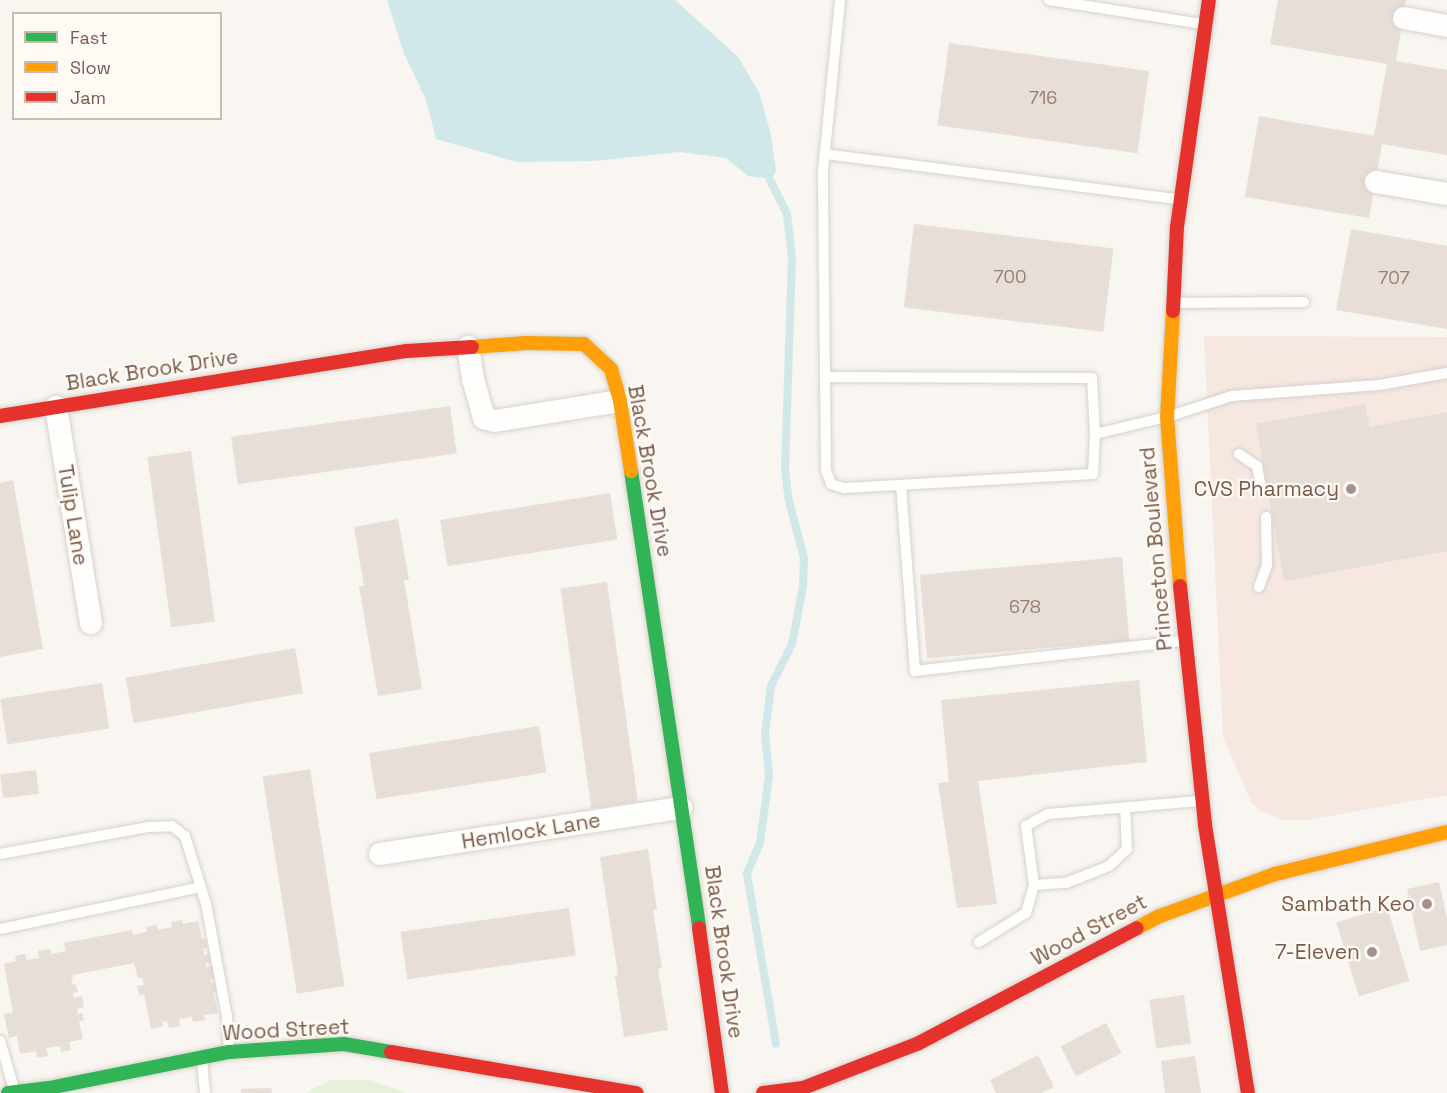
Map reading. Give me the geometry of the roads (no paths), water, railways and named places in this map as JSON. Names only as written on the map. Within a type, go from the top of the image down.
[{"type":"main road","name":"Princeton Boulevard","points":[[1209,0],[1181,199],[1171,303],[1167,417],[1185,641],[1202,801],[1248,1093]]},
{"type":"main road","name":"Black Brook Drive","points":[[0,416],[407,351],[526,343],[584,344],[611,369],[620,401],[682,808],[722,1093]]},
{"type":"main road","name":"Wood Street","points":[[763,1093],[803,1088],[919,1043],[1160,916],[1275,874],[1447,832]]},
{"type":"main road","name":"Wood Street","points":[[11,1093],[49,1088],[229,1052],[344,1044],[637,1093]]},
{"type":"street","points":[[1404,18],[1447,27]]},
{"type":"street","points":[[1376,182],[1447,194]]},
{"type":"street","points":[[468,347],[472,379],[484,418],[495,421],[620,401]]},
{"type":"street","name":"Tulip Lane","points":[[56,407],[90,623]]},
{"type":"street","name":"Hemlock Lane","points":[[380,854],[682,808]]},
{"type":"lane","points":[[825,377],[1092,378],[1095,434],[1093,474],[844,488],[831,484],[826,470],[825,377],[825,154],[840,0]]},
{"type":"lane","points":[[1049,0],[1206,24]]},
{"type":"lane","points":[[825,154],[1181,199]]},
{"type":"lane","points":[[1171,303],[1304,302]]},
{"type":"lane","points":[[1095,434],[1167,417],[1232,396],[1379,384],[1447,373]]},
{"type":"lane","points":[[1239,454],[1257,466],[1261,489]]},
{"type":"lane","points":[[901,485],[915,671],[1185,641]]},
{"type":"lane","points":[[1259,587],[1268,565],[1266,517]]},
{"type":"lane","points":[[979,942],[1026,913],[1034,885],[1026,826],[1048,814],[1202,801]]},
{"type":"lane","points":[[1034,885],[1066,883],[1109,866],[1127,849],[1125,807]]},
{"type":"lane","points":[[0,854],[148,827],[172,826],[185,836],[201,886],[227,1016],[229,1052]]},
{"type":"lane","points":[[0,929],[201,886]]},
{"type":"lane","points":[[0,1041],[11,1093]]},
{"type":"lane","points":[[202,1057],[205,1093]]},
{"type":"water","points":[[387,0],[675,0],[738,57],[759,92],[771,135],[776,171],[771,179],[748,176],[726,158],[680,152],[594,161],[517,162],[436,139],[426,100],[403,51]]},
{"type":"waterway","points":[[766,172],[787,214],[792,258],[785,470],[789,501],[804,558],[803,586],[792,644],[771,686],[765,734],[769,776],[760,843],[747,874],[776,1044]]},
{"type":"place","name":"CVS Pharmacy","points":[[1351,489]]},
{"type":"place","name":"Sambath Keo","points":[[1427,904]]},
{"type":"place","name":"7-Eleven","points":[[1372,952]]}]
